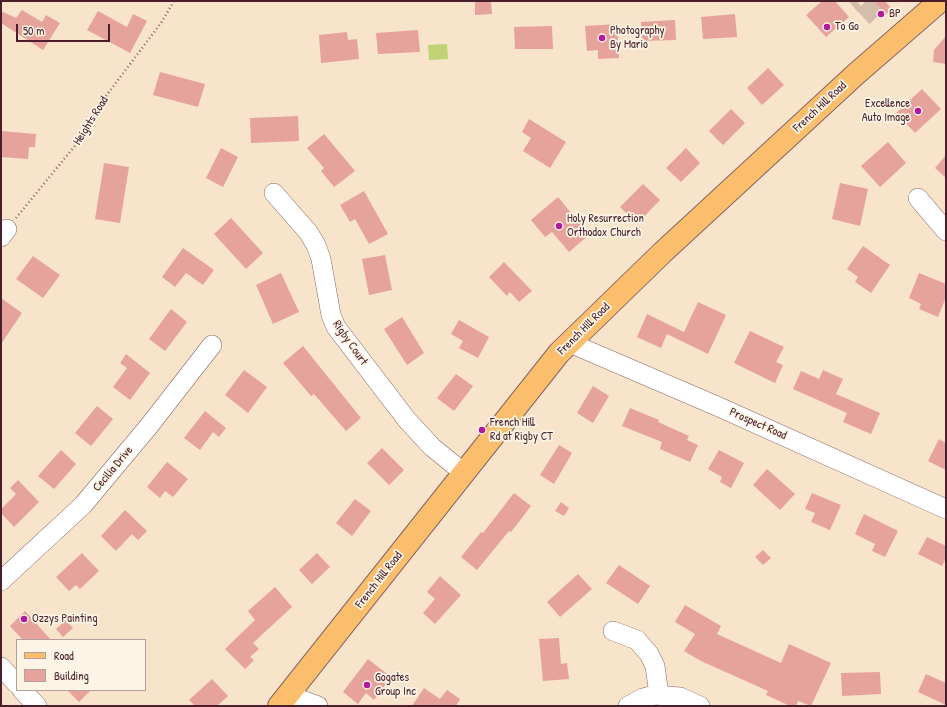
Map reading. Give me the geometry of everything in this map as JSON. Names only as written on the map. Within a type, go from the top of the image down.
[{"type":"main road","name":"French Hill Road","points":[[284,700],[526,394],[570,343],[674,241],[856,74],[940,1]]},
{"type":"street","name":"Rigby Court","points":[[274,193],[308,232],[316,245],[321,259],[331,315],[336,327],[407,420],[432,447],[464,473]]},
{"type":"street","points":[[918,198],[946,231]]},
{"type":"street","name":"Prospect Road","points":[[570,343],[726,410],[946,509]]},
{"type":"street","name":"Cecilia Drive","points":[[1,581],[83,504],[149,426],[212,345]]},
{"type":"street","points":[[613,631],[637,640],[649,654],[655,666],[659,695]]},
{"type":"street","points":[[1,667],[16,683]]},
{"type":"street","points":[[23,691],[36,706]]},
{"type":"street","points":[[628,706],[643,698],[659,695],[680,697],[700,706]]},
{"type":"street","points":[[284,700],[318,706]]},
{"type":"path","name":"Heights Road","points":[[4,233],[83,136],[100,104],[161,23],[174,1]]},
{"type":"green space","points":[[447,44],[448,59],[429,60],[428,45]]},
{"type":"building","points":[[491,1],[492,14],[475,15],[475,2]]},
{"type":"building","name":"To Go","points":[[822,1],[835,1],[849,17],[826,37],[806,15]]},
{"type":"building","name":"BP","points":[[864,1],[885,1],[892,9],[881,19]]},
{"type":"building","points":[[22,10],[42,22],[46,15],[60,23],[43,50],[1,23],[1,11],[16,18]]},
{"type":"building","points":[[98,11],[127,27],[133,14],[147,21],[130,53],[87,30]]},
{"type":"building","points":[[735,14],[737,37],[703,39],[701,17]]},
{"type":"building","points":[[675,20],[676,40],[642,41],[641,22]]},
{"type":"building","name":"Photography By Mario","points":[[617,24],[619,58],[598,59],[598,50],[587,51],[585,26]]},
{"type":"building","points":[[552,26],[553,49],[515,49],[514,27]]},
{"type":"building","points":[[418,30],[420,52],[378,54],[376,33]]},
{"type":"building","points":[[347,32],[348,40],[357,39],[359,59],[321,63],[319,35]]},
{"type":"building","points":[[946,36],[946,64],[933,62],[934,50]]},
{"type":"building","points":[[768,68],[784,85],[762,105],[747,88]]},
{"type":"building","points":[[160,72],[205,84],[198,107],[153,95]]},
{"type":"building","name":"Excellence Auto Image","points":[[922,89],[941,109],[915,133],[896,113]]},
{"type":"building","points":[[731,109],[745,123],[723,145],[709,131]]},
{"type":"building","points":[[298,116],[299,141],[251,143],[250,118]]},
{"type":"building","points":[[529,119],[566,142],[550,168],[523,151],[531,138],[522,132]]},
{"type":"building","points":[[1,131],[36,134],[35,147],[29,147],[28,159],[1,157]]},
{"type":"building","points":[[324,134],[355,171],[334,187],[321,171],[324,168],[307,148]]},
{"type":"building","points":[[888,142],[906,163],[880,187],[861,166]]},
{"type":"building","points":[[221,148],[238,157],[223,187],[206,178]]},
{"type":"building","points":[[686,148],[700,163],[681,182],[666,168]]},
{"type":"building","points":[[946,155],[946,178],[935,168]]},
{"type":"building","points":[[104,163],[129,167],[120,223],[95,219]]},
{"type":"building","points":[[840,183],[868,189],[860,226],[832,219]]},
{"type":"building","points":[[643,184],[660,200],[637,224],[620,207]]},
{"type":"building","points":[[364,191],[388,234],[369,244],[355,219],[350,222],[340,205]]},
{"type":"building","name":"Holy Resurrection Orthodox Church","points":[[558,197],[589,235],[569,252],[552,232],[545,237],[531,220]]},
{"type":"building","points":[[231,218],[263,253],[246,269],[214,234]]},
{"type":"building","points":[[863,246],[890,265],[871,293],[855,282],[858,277],[847,269]]},
{"type":"building","points":[[183,248],[214,270],[203,285],[186,273],[175,287],[162,277]]},
{"type":"building","points":[[385,255],[392,290],[369,295],[362,259]]},
{"type":"building","points":[[33,256],[60,275],[43,298],[16,279]]},
{"type":"building","points":[[504,262],[532,291],[519,302],[510,292],[507,296],[489,277]]},
{"type":"building","points":[[281,273],[299,312],[273,324],[256,285]]},
{"type":"building","points":[[919,273],[946,284],[946,297],[938,317],[919,309],[921,304],[909,298]]},
{"type":"building","points":[[1,298],[22,313],[1,344]]},
{"type":"building","points":[[698,302],[726,315],[708,354],[667,334],[661,348],[637,337],[647,314],[684,332]]},
{"type":"building","points":[[171,309],[187,322],[165,351],[149,339]]},
{"type":"building","points":[[402,317],[424,353],[407,365],[384,329]]},
{"type":"building","points":[[459,320],[489,337],[478,358],[459,348],[463,341],[451,334]]},
{"type":"building","points":[[750,331],[784,347],[776,362],[783,365],[775,383],[734,363]]},
{"type":"building","points":[[303,346],[361,418],[346,431],[314,394],[311,396],[283,363]]},
{"type":"building","points":[[126,354],[150,373],[130,400],[113,387],[127,368],[120,363]]},
{"type":"building","points":[[244,370],[267,387],[248,413],[225,395]]},
{"type":"building","points":[[823,370],[843,379],[836,394],[880,413],[871,434],[843,422],[847,413],[793,389],[801,371],[819,379]]},
{"type":"building","points":[[456,374],[473,386],[454,411],[437,398]]},
{"type":"building","points":[[593,386],[609,396],[593,423],[577,413]]},
{"type":"building","points":[[97,406],[113,419],[91,446],[75,433]]},
{"type":"building","points":[[630,408],[659,420],[658,422],[689,436],[687,440],[698,445],[690,462],[660,449],[662,442],[622,426]]},
{"type":"building","points":[[205,411],[226,428],[219,437],[213,432],[200,450],[184,438]]},
{"type":"building","points":[[939,439],[946,443],[946,470],[928,461]]},
{"type":"building","points":[[559,445],[572,453],[554,484],[540,475]]},
{"type":"building","points":[[382,448],[404,470],[389,485],[367,463]]},
{"type":"building","points":[[61,450],[76,464],[54,489],[38,476]]},
{"type":"building","points":[[719,450],[744,463],[731,488],[720,482],[722,477],[708,469]]},
{"type":"building","points":[[167,462],[188,479],[173,497],[165,491],[160,498],[147,487]]},
{"type":"building","points":[[767,469],[795,494],[780,510],[753,485]]},
{"type":"building","points":[[18,480],[39,502],[14,527],[1,513],[1,509],[16,494],[10,488]]},
{"type":"building","points":[[514,493],[531,506],[511,532],[509,531],[477,570],[461,557],[481,532],[483,533]]},
{"type":"building","points":[[812,493],[841,505],[830,530],[811,522],[815,513],[805,509]]},
{"type":"building","points":[[355,499],[371,511],[352,536],[336,523]]},
{"type":"building","points":[[561,502],[569,508],[564,516],[555,511]]},
{"type":"building","points":[[125,510],[147,531],[138,540],[132,534],[116,551],[101,536]]},
{"type":"building","points":[[864,514],[898,531],[885,557],[872,551],[875,544],[855,534]]},
{"type":"building","points":[[927,537],[946,546],[946,558],[942,566],[918,554]]},
{"type":"building","points":[[763,550],[771,558],[763,565],[755,557]]},
{"type":"building","points":[[82,553],[99,571],[80,589],[76,585],[69,591],[56,577]]},
{"type":"building","points":[[317,553],[330,567],[312,584],[299,570]]},
{"type":"building","points":[[619,565],[650,586],[638,604],[606,583]]},
{"type":"building","points":[[578,574],[592,589],[560,617],[547,602]]},
{"type":"building","points":[[440,576],[461,595],[435,624],[423,613],[435,599],[427,592]]},
{"type":"building","points":[[275,587],[292,607],[253,643],[259,649],[250,657],[254,660],[245,669],[225,649],[255,620],[248,611]]},
{"type":"building","points":[[685,605],[721,626],[717,634],[781,663],[789,644],[831,663],[811,706],[798,701],[796,706],[790,706],[766,695],[768,691],[701,661],[684,651],[695,634],[675,622]]},
{"type":"building","name":"Ozzys Painting","points":[[25,611],[50,639],[22,639],[10,626]]},
{"type":"building","points":[[66,620],[73,628],[63,637],[56,629]]},
{"type":"building","points":[[559,638],[561,664],[567,663],[569,679],[543,681],[539,639]]},
{"type":"building","name":"Gogates Group Inc","points":[[368,659],[391,677],[374,700],[366,693],[358,704],[343,692]]},
{"type":"building","points":[[880,672],[881,694],[842,696],[841,673]]},
{"type":"building","points":[[926,674],[946,683],[946,705],[918,692]]},
{"type":"building","points":[[212,679],[228,696],[217,706],[195,706],[189,700]]},
{"type":"building","points":[[424,688],[440,699],[447,690],[460,699],[456,706],[412,706]]},
{"type":"building","points":[[68,691],[90,691],[79,702]]},
{"type":"tunnel","points":[[852,5],[857,1]]},
{"type":"tunnel","points":[[863,17],[880,1]]},
{"type":"place","name":"BP","points":[[881,14]]},
{"type":"place","name":"To Go","points":[[827,27]]},
{"type":"place","name":"Photography By Mario","points":[[602,38]]},
{"type":"place","name":"Excellence Auto Image","points":[[918,111]]},
{"type":"place","name":"Holy Resurrection Orthodox Church","points":[[559,226]]},
{"type":"place","name":"French Hill Rd at Rigby CT","points":[[482,430]]},
{"type":"place","name":"Ozzys Painting","points":[[24,619]]},
{"type":"place","name":"Gogates Group Inc","points":[[367,685]]}]
